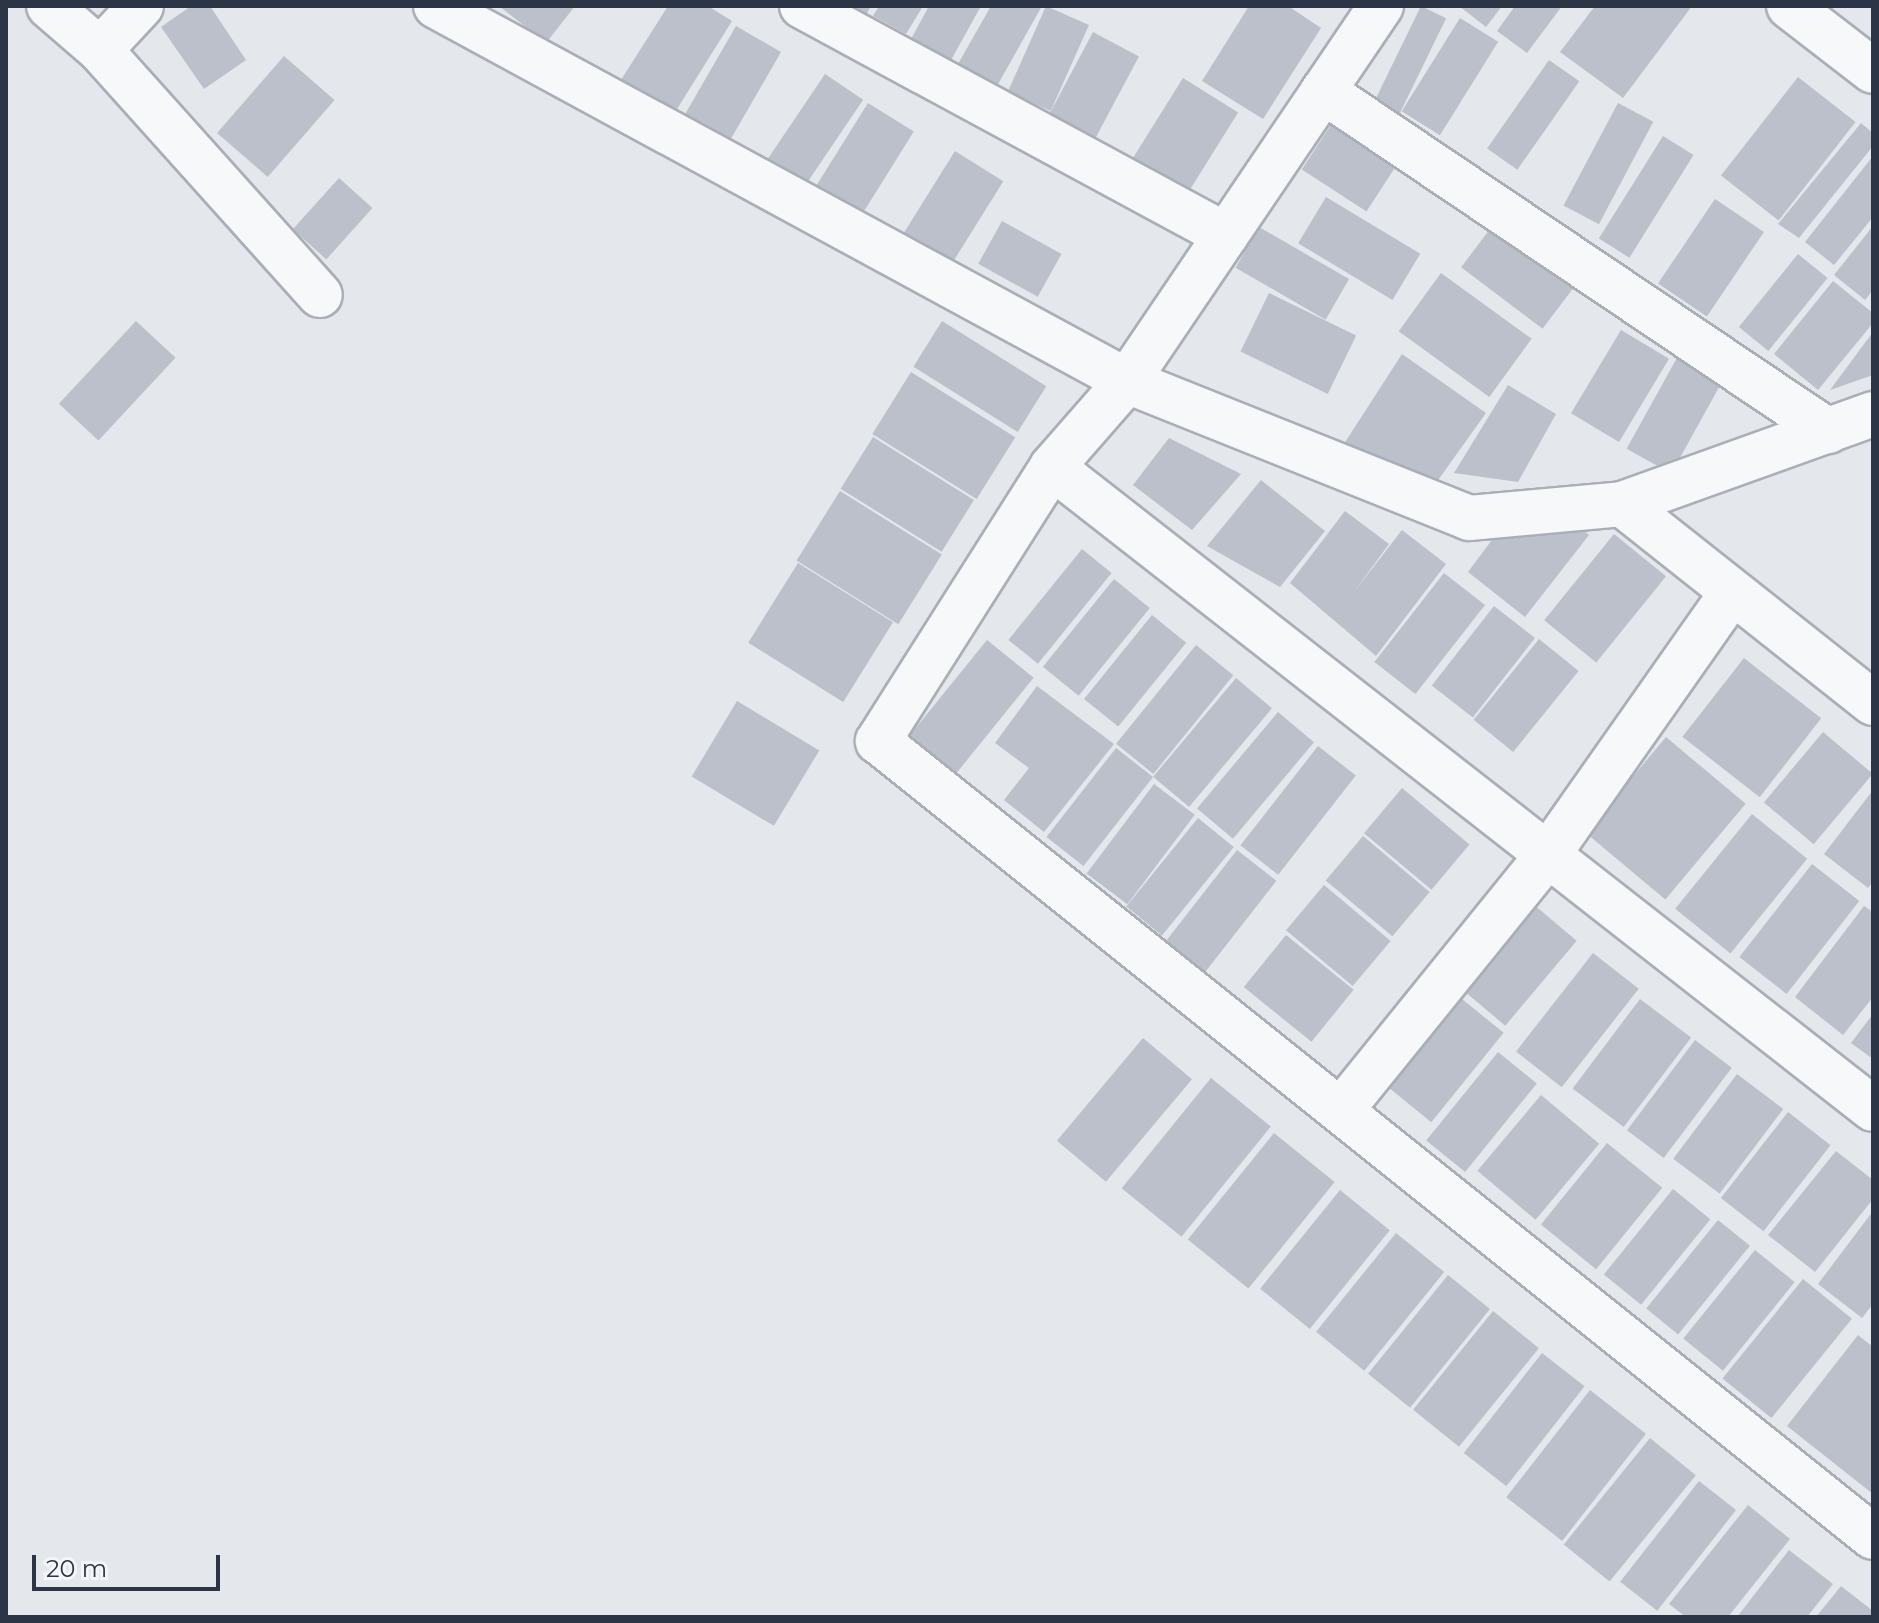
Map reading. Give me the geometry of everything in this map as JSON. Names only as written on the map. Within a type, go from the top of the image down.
[{"type":"street","points":[[49,6],[100,50],[320,295]]},
{"type":"street","points":[[100,50],[141,6]]},
{"type":"street","points":[[436,6],[1127,381],[1469,518],[1622,504],[1873,414]]},
{"type":"street","points":[[802,6],[1226,235]]},
{"type":"street","points":[[1381,6],[1127,381],[1052,467],[878,741],[1342,1109],[1873,1537]]},
{"type":"street","points":[[1789,6],[1873,71]]},
{"type":"street","points":[[1323,91],[1828,431]]},
{"type":"street","points":[[1052,467],[1873,1109]]},
{"type":"street","points":[[1622,504],[1731,594],[1873,703]]},
{"type":"street","points":[[1342,1109],[1547,856],[1731,594]]},
{"type":"building","points":[[191,6],[210,6],[246,60],[204,89],[161,27]]},
{"type":"building","points":[[499,6],[575,6],[546,43]]},
{"type":"building","points":[[668,6],[708,6],[732,21],[672,117],[619,83]]},
{"type":"building","points":[[839,6],[871,6],[863,20]]},
{"type":"building","points":[[879,6],[923,6],[906,34],[873,16]]},
{"type":"building","points":[[929,6],[981,6],[950,62],[910,41]]},
{"type":"building","points":[[991,6],[1042,6],[997,86],[958,64]]},
{"type":"building","points":[[1046,6],[1089,25],[1051,111],[1008,92]]},
{"type":"building","points":[[1249,6],[1288,6],[1321,28],[1263,119],[1202,81]]},
{"type":"building","points":[[1421,6],[1446,18],[1399,115],[1374,103]]},
{"type":"building","points":[[1459,6],[1502,6],[1486,27]]},
{"type":"building","points":[[1515,6],[1562,6],[1527,53],[1497,31]]},
{"type":"building","points":[[1595,6],[1692,6],[1623,98],[1560,52]]},
{"type":"building","points":[[1460,18],[1498,42],[1440,135],[1402,111]]},
{"type":"building","points":[[736,26],[781,52],[728,144],[683,118]]},
{"type":"building","points":[[1093,32],[1139,56],[1093,142],[1047,118]]},
{"type":"building","points":[[284,56],[335,100],[268,177],[217,133]]},
{"type":"building","points":[[1549,60],[1579,81],[1517,170],[1487,148]]},
{"type":"building","points":[[825,74],[863,100],[806,185],[767,159]]},
{"type":"building","points":[[1798,77],[1856,122],[1779,220],[1721,176]]},
{"type":"building","points":[[1183,78],[1238,112],[1187,195],[1132,160]]},
{"type":"building","points":[[868,103],[914,132],[861,216],[816,187]]},
{"type":"building","points":[[1618,103],[1653,122],[1599,224],[1564,205]]},
{"type":"building","points":[[1334,120],[1399,162],[1366,211],[1302,169]]},
{"type":"building","points":[[1861,123],[1873,133],[1873,146],[1799,238],[1778,224]]},
{"type":"building","points":[[1663,136],[1694,155],[1629,258],[1599,239]]},
{"type":"building","points":[[955,151],[1003,181],[945,274],[897,244]]},
{"type":"building","points":[[1873,156],[1873,217],[1834,265],[1805,242]]},
{"type":"building","points":[[339,178],[372,208],[326,259],[293,229]]},
{"type":"building","points":[[1326,197],[1420,254],[1392,300],[1298,243]]},
{"type":"building","points":[[1715,199],[1764,232],[1707,317],[1658,284]]},
{"type":"building","points":[[1002,221],[1061,254],[1038,297],[978,264]]},
{"type":"building","points":[[1493,225],[1574,286],[1543,329],[1461,267]]},
{"type":"building","points":[[1873,226],[1873,290],[1865,300],[1834,275]]},
{"type":"building","points":[[1259,227],[1349,279],[1326,320],[1236,268]]},
{"type":"building","points":[[1798,254],[1828,278],[1768,351],[1739,327]]},
{"type":"building","points":[[1441,273],[1532,339],[1489,397],[1399,331]]},
{"type":"building","points":[[1833,281],[1873,313],[1873,323],[1818,390],[1774,354]]},
{"type":"building","points":[[1269,293],[1356,336],[1328,394],[1241,351]]},
{"type":"building","points":[[136,321],[175,358],[98,440],[59,404]]},
{"type":"building","points":[[942,321],[1046,386],[1018,432],[913,367]]},
{"type":"building","points":[[1621,330],[1669,359],[1619,442],[1571,413]]},
{"type":"building","points":[[1873,332],[1873,375],[1830,390]]},
{"type":"building","points":[[1402,354],[1486,413],[1436,483],[1340,450]]},
{"type":"building","points":[[1678,356],[1723,381],[1671,473],[1627,449]]},
{"type":"building","points":[[911,372],[1015,437],[977,499],[872,434]]},
{"type":"building","points":[[1508,385],[1556,414],[1518,482],[1454,473]]},
{"type":"building","points":[[873,437],[974,500],[942,552],[841,489]]},
{"type":"building","points":[[1169,438],[1241,474],[1192,530],[1133,485]]},
{"type":"building","points":[[1261,480],[1325,531],[1280,587],[1207,546]]},
{"type":"building","points":[[840,491],[942,555],[898,624],[797,561]]},
{"type":"building","points":[[1556,507],[1589,535],[1525,617],[1468,572],[1506,521]]},
{"type":"building","points":[[1345,511],[1389,544],[1354,592],[1402,530],[1446,564],[1376,656],[1290,583]]},
{"type":"building","points":[[1614,534],[1666,576],[1596,662],[1544,620]]},
{"type":"building","points":[[1082,549],[1112,573],[1038,664],[1008,640]]},
{"type":"building","points":[[798,563],[893,622],[843,702],[748,643]]},
{"type":"building","points":[[1444,573],[1485,605],[1415,694],[1374,662]]},
{"type":"building","points":[[1114,579],[1150,608],[1079,696],[1043,667]]},
{"type":"building","points":[[1494,606],[1535,638],[1473,718],[1432,686]]},
{"type":"building","points":[[1152,615],[1186,643],[1118,727],[1084,699]]},
{"type":"building","points":[[1539,639],[1579,671],[1513,752],[1474,720]]},
{"type":"building","points":[[987,640],[1034,678],[956,774],[909,736]]},
{"type":"building","points":[[1196,645],[1233,675],[1153,774],[1116,744]]},
{"type":"building","points":[[1744,658],[1821,718],[1760,797],[1682,737]]},
{"type":"building","points":[[1236,678],[1272,708],[1189,807],[1153,777]]},
{"type":"building","points":[[1037,686],[1114,744],[1044,832],[1004,800],[1029,768],[995,743]]},
{"type":"building","points":[[737,701],[819,750],[774,826],[692,776]]},
{"type":"building","points":[[1278,712],[1314,742],[1233,839],[1197,809]]},
{"type":"building","points":[[1823,732],[1873,774],[1814,844],[1764,802]]},
{"type":"building","points":[[1666,737],[1746,804],[1665,900],[1586,833]]},
{"type":"building","points":[[1318,746],[1356,776],[1278,875],[1240,845]]},
{"type":"building","points":[[1116,748],[1153,777],[1083,866],[1046,837]]},
{"type":"building","points":[[1154,784],[1195,815],[1127,904],[1087,873]]},
{"type":"building","points":[[1402,788],[1469,845],[1431,890],[1364,833]]},
{"type":"building","points":[[1873,790],[1873,881],[1868,888],[1824,854]]},
{"type":"building","points":[[1752,814],[1807,859],[1730,953],[1675,909]]},
{"type":"building","points":[[1198,818],[1234,847],[1162,936],[1126,907]]},
{"type":"building","points":[[1363,836],[1430,892],[1392,936],[1326,880]]},
{"type":"building","points":[[1237,850],[1276,881],[1205,972],[1166,941]]},
{"type":"building","points":[[1812,864],[1859,901],[1787,994],[1739,957]]},
{"type":"building","points":[[1324,885],[1391,941],[1353,986],[1286,930]]},
{"type":"building","points":[[1533,904],[1577,941],[1505,1026],[1462,989]]},
{"type":"building","points":[[1864,906],[1873,912],[1873,997],[1843,1035],[1795,997]]},
{"type":"building","points":[[1286,935],[1354,990],[1311,1042],[1244,987]]},
{"type":"building","points":[[1593,953],[1639,989],[1562,1087],[1516,1052]]},
{"type":"building","points":[[1457,995],[1504,1033],[1431,1122],[1385,1084]]},
{"type":"building","points":[[1640,999],[1691,1038],[1624,1127],[1573,1088]]},
{"type":"building","points":[[1873,1014],[1873,1059],[1851,1043]]},
{"type":"building","points":[[1143,1038],[1192,1079],[1106,1182],[1057,1141]]},
{"type":"building","points":[[1695,1040],[1732,1068],[1664,1158],[1627,1130]]},
{"type":"building","points":[[1498,1052],[1537,1083],[1465,1172],[1426,1141]]},
{"type":"building","points":[[1737,1074],[1783,1109],[1720,1194],[1673,1159]]},
{"type":"building","points":[[1211,1078],[1271,1126],[1181,1237],[1122,1188]]},
{"type":"building","points":[[1541,1095],[1599,1144],[1536,1220],[1477,1171]]},
{"type":"building","points":[[1788,1112],[1831,1145],[1763,1231],[1721,1198]]},
{"type":"building","points":[[1274,1133],[1335,1182],[1248,1289],[1188,1239]]},
{"type":"building","points":[[1607,1143],[1662,1188],[1596,1269],[1541,1225]]},
{"type":"building","points":[[1836,1151],[1873,1180],[1873,1199],[1815,1272],[1768,1235]]},
{"type":"building","points":[[1673,1189],[1710,1219],[1641,1305],[1604,1274]]},
{"type":"building","points":[[1340,1190],[1390,1230],[1310,1329],[1260,1289]]},
{"type":"building","points":[[1873,1211],[1873,1304],[1862,1318],[1818,1284]]},
{"type":"building","points":[[1718,1220],[1750,1246],[1678,1334],[1646,1309]]},
{"type":"building","points":[[1396,1233],[1444,1272],[1364,1371],[1316,1332]]},
{"type":"building","points":[[1755,1250],[1795,1282],[1723,1371],[1683,1339]]},
{"type":"building","points":[[1448,1275],[1490,1309],[1410,1408],[1368,1374]]},
{"type":"building","points":[[1803,1279],[1852,1319],[1771,1418],[1722,1378]]},
{"type":"building","points":[[1493,1311],[1539,1348],[1459,1447],[1413,1410]]},
{"type":"building","points":[[1858,1335],[1873,1347],[1873,1494],[1787,1426]]},
{"type":"building","points":[[1542,1353],[1585,1386],[1506,1486],[1464,1453]]},
{"type":"building","points":[[1590,1390],[1646,1434],[1562,1541],[1506,1497]]},
{"type":"building","points":[[1650,1438],[1696,1475],[1610,1582],[1564,1544]]},
{"type":"building","points":[[1699,1481],[1736,1510],[1657,1611],[1620,1582]]},
{"type":"building","points":[[1748,1505],[1790,1539],[1728,1617],[1686,1617],[1669,1604]]},
{"type":"building","points":[[1789,1550],[1833,1584],[1807,1617],[1737,1617]]},
{"type":"building","points":[[1841,1586],[1873,1611],[1873,1617],[1816,1617]]}]
